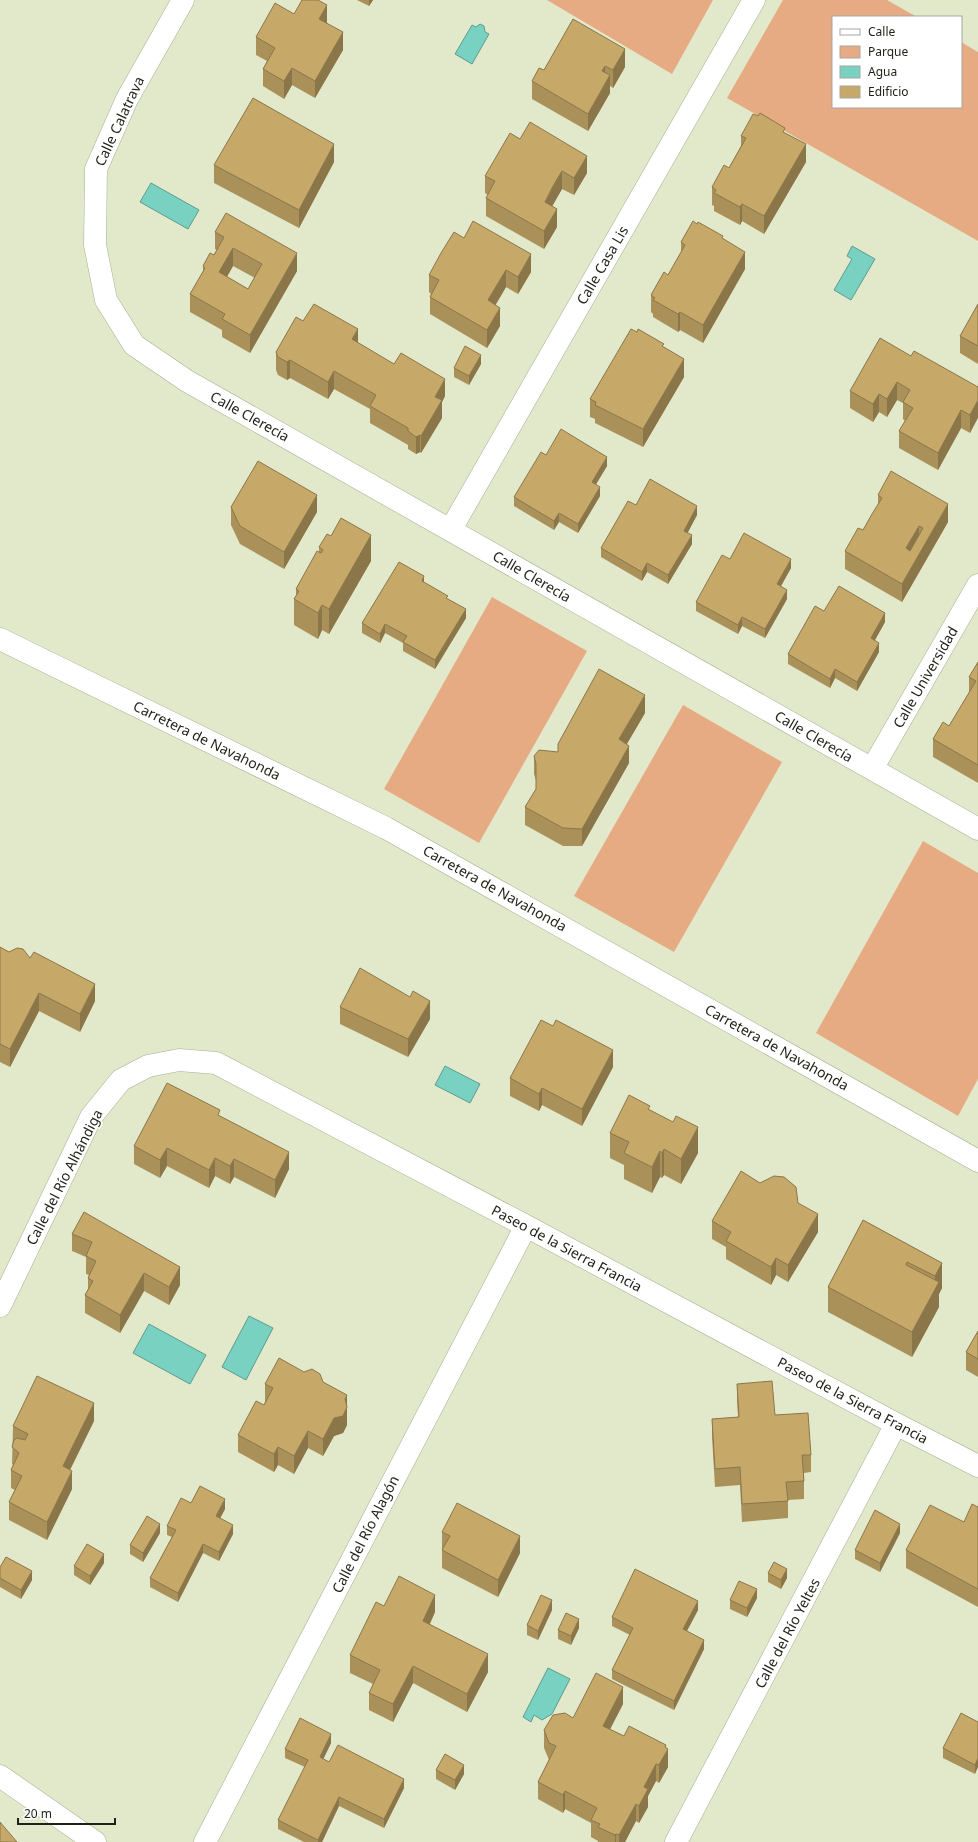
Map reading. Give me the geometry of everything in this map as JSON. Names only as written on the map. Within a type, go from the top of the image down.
[{"type":"street","name":"Calle Calatrava","points":[[106,300],[95,244],[96,168],[127,99],[183,0]]},
{"type":"street","name":"Calle Casa Lis","points":[[451,529],[754,0]]},
{"type":"street","name":"Calle Clerecía","points":[[106,300],[134,345],[187,381],[451,529],[978,829]]},
{"type":"street","name":"Calle Universidad","points":[[872,769],[978,585]]},
{"type":"street","name":"Carretera de Navahonda","points":[[0,639],[386,828],[978,1160]]},
{"type":"street","name":"Paseo de la Sierra Francia","points":[[148,1066],[179,1060],[216,1063],[526,1226],[896,1424],[978,1466]]},
{"type":"street","name":"Calle del Río Alhándiga","points":[[0,1306],[91,1117],[121,1080],[148,1066]]},
{"type":"street","name":"Calle del Río Alagón","points":[[205,1842],[526,1226]]},
{"type":"street","name":"Calle del Río Yeltes","points":[[676,1842],[896,1424]]},
{"type":"street","points":[[0,1776],[95,1842]]},
{"type":"green space","points":[[547,0],[713,0],[672,74]]},
{"type":"green space","points":[[783,0],[887,0],[915,16],[832,16],[832,108],[962,108],[962,43],[978,52],[978,241],[727,98]]},
{"type":"green space","points":[[492,597],[587,651],[479,843],[384,789]]},
{"type":"green space","points":[[683,705],[782,762],[674,952],[574,896]]},
{"type":"green space","points":[[923,841],[978,873],[978,1079],[958,1116],[816,1033]]},
{"type":"water","points":[[480,24],[484,26],[485,32],[489,34],[472,64],[455,54],[472,25],[476,27]]},
{"type":"water","points":[[151,183],[199,210],[188,229],[140,202]]},
{"type":"water","points":[[852,246],[875,259],[851,300],[834,290],[852,259],[847,256]]},
{"type":"water","points":[[445,1066],[480,1084],[470,1103],[435,1085]]},
{"type":"water","points":[[249,1316],[273,1328],[246,1380],[222,1367]]},
{"type":"water","points":[[149,1324],[206,1355],[190,1384],[133,1353]]},
{"type":"water","points":[[548,1668],[570,1679],[552,1714],[542,1720],[534,1715],[531,1722],[523,1717]]},
{"type":"building","points":[[302,0],[318,0],[327,5],[319,19],[343,32],[315,81],[292,68],[284,81],[263,69],[275,48],[256,37],[275,3],[294,14]]},
{"type":"building","points":[[573,19],[625,49],[613,70],[605,66],[602,71],[610,75],[588,114],[532,81],[539,68],[544,70]]},
{"type":"building","points":[[253,98],[334,144],[299,210],[214,165]]},
{"type":"building","points":[[760,113],[785,128],[783,132],[806,144],[764,216],[742,204],[740,207],[714,193],[716,190],[712,187],[724,165],[729,168],[746,138],[741,136],[753,114],[758,116]]},
{"type":"building","points":[[530,122],[587,156],[574,178],[562,171],[553,186],[545,202],[557,209],[544,231],[486,198],[495,181],[485,176],[510,133],[520,139]]},
{"type":"building","points":[[226,213],[297,253],[250,335],[222,319],[225,314],[190,294],[205,268],[203,266],[210,253],[214,255],[224,237],[215,232]],"holes":[[[233,248],[262,264],[248,289],[219,272]]]},
{"type":"building","points":[[473,221],[531,254],[518,277],[506,270],[488,300],[500,308],[487,330],[430,297],[439,280],[429,275],[441,253],[454,232],[464,238]]},
{"type":"building","points":[[693,221],[697,224],[698,222],[723,236],[722,238],[745,252],[703,325],[680,312],[678,314],[653,300],[655,298],[651,295],[664,272],[668,275],[685,245],[681,242]]},
{"type":"building","points":[[314,304],[358,329],[352,339],[394,364],[401,353],[445,379],[435,397],[442,400],[421,436],[416,437],[408,431],[408,428],[370,406],[376,395],[334,371],[328,382],[290,360],[287,362],[278,357],[276,352],[296,317],[303,321]]},
{"type":"building","points":[[978,304],[978,346],[960,336]]},
{"type":"building","points":[[631,329],[637,332],[638,329],[664,344],[662,346],[684,359],[643,429],[595,405],[596,402],[590,399]]},
{"type":"building","points":[[880,338],[911,356],[914,351],[978,387],[978,400],[970,415],[961,410],[938,453],[899,431],[913,408],[903,402],[910,390],[897,382],[887,399],[879,394],[873,404],[850,391]]},
{"type":"building","points":[[465,346],[481,355],[469,376],[454,368]]},
{"type":"building","points":[[561,429],[607,457],[592,482],[600,487],[578,524],[559,513],[554,521],[514,497],[541,452],[546,455]]},
{"type":"building","points":[[258,461],[317,495],[284,552],[240,526],[231,507]]},
{"type":"building","points":[[891,471],[948,504],[902,584],[845,551],[858,528],[863,530],[882,498],[878,495]],"holes":[[[919,526],[923,528],[910,551],[906,548]]]},
{"type":"building","points":[[650,479],[697,506],[684,531],[692,535],[668,575],[647,563],[642,572],[601,548],[628,501],[636,505]]},
{"type":"building","points":[[341,518],[371,535],[329,609],[322,605],[318,613],[294,599],[299,591],[296,589],[317,551],[321,553],[323,550],[319,547],[327,534],[331,536]]},
{"type":"building","points":[[744,533],[791,559],[777,584],[787,590],[765,629],[742,617],[738,625],[696,602],[722,555],[730,559]]},
{"type":"building","points":[[399,562],[424,576],[422,581],[448,596],[446,598],[466,609],[435,660],[403,642],[407,636],[385,624],[380,634],[362,623]]},
{"type":"building","points":[[839,586],[885,613],[871,638],[879,643],[857,682],[835,669],[830,679],[788,654],[815,606],[824,611]]},
{"type":"building","points":[[978,662],[978,765],[933,739],[943,722],[949,726],[976,681],[969,677]]},
{"type":"building","points":[[599,669],[645,695],[619,739],[629,746],[582,829],[563,828],[525,807],[536,789],[536,764],[534,756],[539,750],[558,752],[558,744]]},
{"type":"building","points":[[0,947],[9,952],[17,948],[23,949],[30,958],[34,952],[95,984],[80,1014],[39,993],[10,1049],[0,1044]]},
{"type":"building","points":[[360,968],[410,997],[413,991],[430,1001],[408,1039],[340,1007]]},
{"type":"building","points":[[541,1020],[553,1026],[556,1020],[613,1050],[582,1109],[542,1088],[539,1094],[510,1078]]},
{"type":"building","points":[[167,1083],[220,1110],[218,1115],[289,1152],[275,1180],[234,1159],[230,1166],[215,1158],[209,1170],[167,1148],[160,1160],[134,1146]]},
{"type":"building","points":[[629,1095],[650,1106],[648,1109],[673,1122],[676,1116],[698,1127],[681,1159],[664,1149],[662,1153],[660,1151],[652,1167],[624,1153],[629,1142],[610,1133]]},
{"type":"building","points":[[741,1171],[760,1183],[774,1176],[784,1177],[796,1187],[798,1203],[818,1214],[788,1265],[776,1258],[771,1267],[726,1241],[731,1232],[712,1221]]},
{"type":"building","points":[[84,1212],[180,1267],[169,1287],[144,1273],[120,1315],[85,1295],[93,1281],[88,1278],[96,1261],[86,1256],[92,1242],[72,1234]]},
{"type":"building","points":[[863,1220],[942,1263],[935,1276],[907,1262],[906,1265],[939,1282],[912,1332],[828,1287]]},
{"type":"building","points":[[978,1331],[978,1359],[966,1352]]},
{"type":"building","points":[[279,1358],[304,1372],[312,1369],[320,1374],[323,1382],[347,1395],[345,1399],[347,1407],[343,1416],[334,1418],[323,1439],[308,1431],[294,1456],[278,1447],[274,1454],[238,1435],[256,1401],[264,1405],[273,1388],[265,1384]]},
{"type":"building","points":[[37,1376],[94,1403],[63,1466],[72,1471],[47,1522],[9,1502],[22,1476],[11,1470],[19,1453],[12,1447],[14,1440],[17,1438],[25,1440],[28,1434],[13,1426]]},
{"type":"building","points":[[772,1381],[775,1415],[808,1413],[811,1455],[802,1455],[804,1481],[786,1482],[788,1501],[742,1504],[740,1467],[715,1469],[712,1419],[739,1417],[737,1384]]},
{"type":"building","points":[[200,1486],[225,1499],[216,1516],[233,1525],[219,1552],[203,1544],[178,1593],[150,1578],[176,1530],[167,1526],[181,1498],[191,1503]]},
{"type":"building","points":[[457,1503],[520,1536],[498,1580],[442,1550],[450,1536],[442,1532]]},
{"type":"building","points":[[972,1504],[978,1507],[978,1589],[906,1550],[930,1505],[964,1522]]},
{"type":"building","points":[[875,1510],[900,1524],[880,1563],[855,1550]]},
{"type":"building","points":[[147,1516],[160,1524],[143,1553],[130,1545]]},
{"type":"building","points":[[87,1544],[104,1554],[90,1576],[74,1566]]},
{"type":"building","points":[[6,1557],[32,1571],[21,1590],[0,1578],[0,1567]]},
{"type":"building","points":[[774,1562],[787,1569],[781,1580],[768,1573]]},
{"type":"building","points":[[635,1569],[698,1601],[683,1629],[704,1640],[674,1701],[612,1670],[633,1628],[612,1617]]},
{"type":"building","points":[[399,1576],[435,1595],[423,1621],[488,1654],[467,1694],[413,1666],[393,1704],[369,1693],[380,1670],[350,1655],[376,1602],[384,1606]]},
{"type":"building","points":[[739,1581],[757,1589],[747,1608],[730,1600]]},
{"type":"building","points":[[541,1595],[552,1600],[538,1631],[527,1625]]},
{"type":"building","points":[[566,1613],[579,1619],[571,1636],[558,1630]]},
{"type":"building","points":[[596,1673],[623,1687],[603,1726],[624,1736],[629,1726],[666,1745],[665,1747],[668,1749],[659,1765],[656,1764],[644,1787],[648,1789],[639,1806],[636,1804],[619,1835],[615,1835],[598,1827],[600,1824],[591,1820],[597,1808],[565,1791],[563,1795],[538,1782],[556,1746],[549,1743],[544,1730],[553,1715],[565,1713],[573,1718]]},
{"type":"building","points":[[961,1713],[978,1722],[978,1758],[975,1765],[943,1748]]},
{"type":"building","points":[[300,1718],[331,1734],[320,1757],[329,1762],[338,1745],[404,1779],[384,1819],[339,1797],[318,1840],[278,1820],[308,1760],[285,1749]]},
{"type":"building","points":[[445,1754],[464,1765],[455,1780],[436,1770]]},
{"type":"building","points":[[0,1822],[17,1842],[0,1842]]}]
